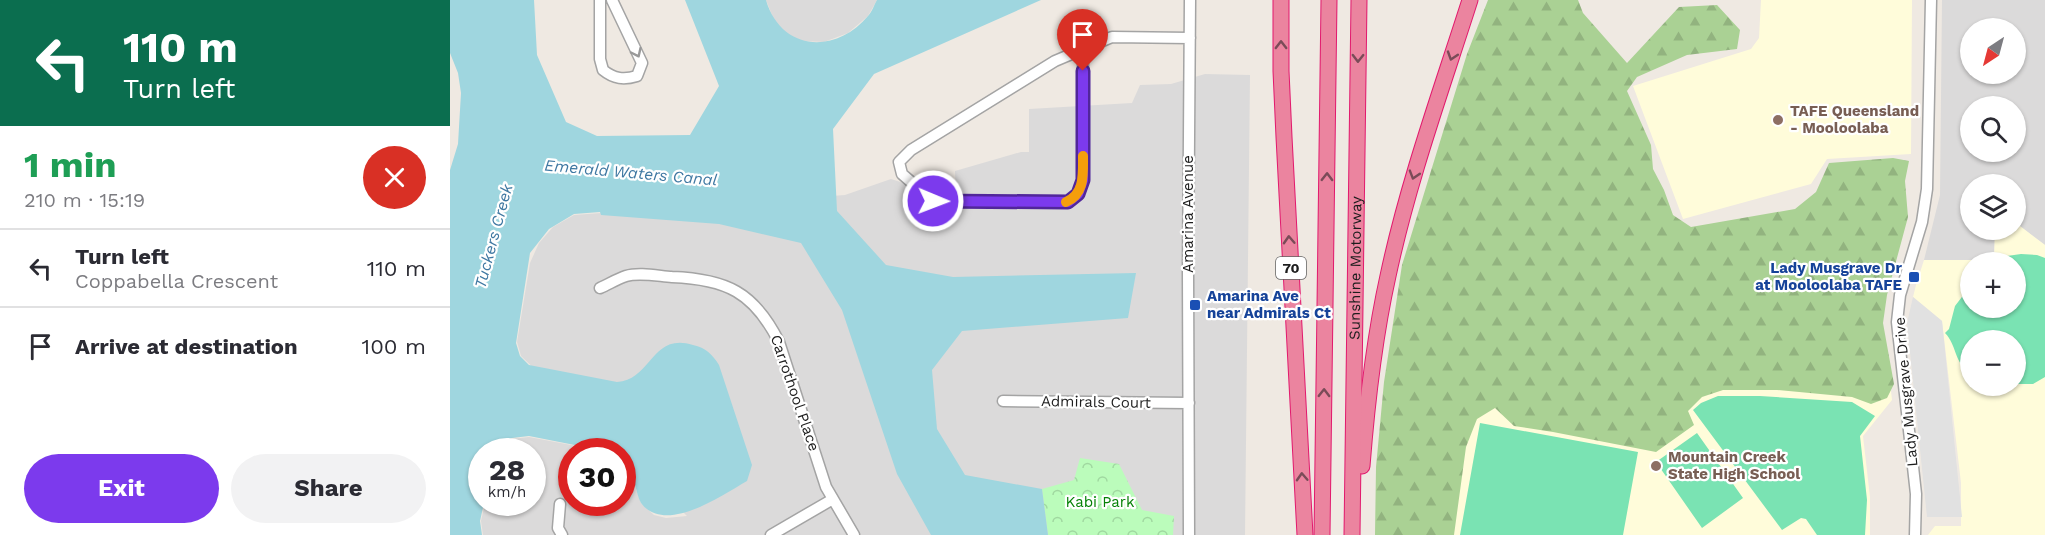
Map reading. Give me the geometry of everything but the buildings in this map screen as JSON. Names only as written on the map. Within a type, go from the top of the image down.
[{"type":"highway","name":"70","points":[[1281,0],[1281,71],[1305,535]]},
{"type":"highway","name":"Sunshine Motorway","points":[[1322,535],[1329,0]]},
{"type":"highway","name":"Sunshine Motorway","points":[[1352,535],[1359,0]]},
{"type":"highway","points":[[1352,503],[1360,487],[1372,365],[1388,276],[1413,178],[1470,0]]},
{"type":"street","points":[[600,0],[600,59],[603,70],[625,80],[637,76],[642,63],[612,0]]},
{"type":"street","name":"Amarina Avenue","points":[[1189,535],[1190,0]]},
{"type":"street","name":"Lady Musgrave Drive","points":[[1915,535],[1916,494],[1897,322],[1900,295],[1922,222],[1927,189],[1931,0]]},
{"type":"street","points":[[1083,49],[1083,180],[1078,194],[1068,202],[933,201],[902,174],[899,162],[911,150],[1055,61],[1083,49],[1112,37],[1190,38]]},
{"type":"street","name":"Carrothool Place","points":[[600,288],[628,275],[696,278],[719,283],[737,291],[752,303],[769,322],[779,342],[826,487],[854,535]]},
{"type":"street","name":"Admirals Court","points":[[1003,401],[1189,403]]},
{"type":"street","points":[[771,535],[833,499]]},
{"type":"street","points":[[559,516],[558,528],[562,535]]},
{"type":"shaded area","points":[[766,0],[877,0],[868,16],[848,33],[824,42],[801,41],[786,34],[774,20]]},
{"type":"shaded area","name":"TAFE Queensland - Mooloolaba","points":[[1761,0],[1912,0],[1911,154],[1827,159],[1811,184],[1683,219],[1633,86],[1751,49],[1759,38]]},
{"type":"shaded area","points":[[1942,0],[2045,0],[2045,245],[2026,231],[2026,174],[1960,174],[1960,240],[1995,240],[1994,252],[1960,252],[1960,260],[1924,260],[1940,195]]},
{"type":"shaded area","points":[[1205,74],[1250,75],[1245,535],[483,535],[482,516],[546,516],[546,440],[558,442],[558,516],[636,516],[636,489],[641,503],[654,515],[666,518],[687,516],[636,466],[636,438],[606,438],[521,356],[517,342],[530,263],[539,243],[553,227],[574,215],[845,195],[891,179],[944,196],[956,197],[955,171],[1021,152],[1029,152],[1029,109],[1132,103],[1140,85],[1171,84]]},
{"type":"shaded area","points":[[2026,231],[2045,245],[2045,535],[1928,535],[1935,526],[1961,526],[1961,483],[1942,321],[1913,297],[1924,260],[1960,260],[1960,318],[2026,318],[2026,252],[1994,252],[1995,240],[2026,240]]},
{"type":"shaded area","points":[[1913,297],[1942,321],[1962,517],[1927,517],[1907,323]]},
{"type":"shaded area","name":"Mountain Creek State High School","points":[[1463,359],[1888,365],[1892,400],[1863,436],[1870,497],[1870,535],[1434,535]]},
{"type":"green space","points":[[1488,0],[1578,0],[1583,13],[1627,63],[1679,7],[1717,5],[1740,30],[1737,49],[1687,55],[1637,77],[1627,91],[1651,145],[1653,169],[1673,215],[1691,227],[1795,209],[1816,192],[1829,163],[1893,158],[1909,161],[1905,181],[1908,217],[1887,295],[1883,323],[1894,384],[1887,398],[1871,404],[1852,397],[1777,390],[1723,390],[1702,397],[1688,411],[1694,425],[1656,452],[1514,426],[1495,408],[1477,419],[1466,447],[1454,535],[1375,535],[1376,467],[1384,382],[1402,265],[1467,54]]},
{"type":"green space","points":[[2026,254],[2045,258],[2045,377],[2033,384],[2026,384],[2026,330],[1960,330],[1960,362],[1945,333],[1949,329],[1955,306],[1960,299],[1960,318],[2026,318]]},
{"type":"green space","points":[[1718,396],[1760,396],[1852,402],[1875,416],[1860,436],[1867,500],[1865,535],[1817,535],[1806,519],[1801,518],[1782,530],[1693,410],[1701,403]]},
{"type":"green space","points":[[1480,423],[1638,452],[1623,535],[1460,535]]},
{"type":"green space","points":[[1697,433],[1743,498],[1702,528],[1656,462]]},
{"type":"green space","name":"Kabi Park","points":[[1080,458],[1119,464],[1142,510],[1174,516],[1173,535],[1048,535],[1042,489],[1074,480]]},
{"type":"water","points":[[450,0],[534,0],[537,55],[566,122],[597,136],[690,135],[719,86],[685,0],[766,0],[773,17],[784,30],[796,38],[810,42],[825,42],[855,29],[869,14],[877,0],[1041,0],[874,74],[833,129],[837,211],[886,265],[953,277],[1136,273],[1128,318],[962,331],[932,370],[937,429],[965,475],[1042,489],[1048,535],[931,535],[897,474],[842,310],[801,243],[719,224],[601,215],[600,212],[574,214],[549,229],[530,253],[516,343],[520,356],[529,365],[617,382],[638,374],[660,350],[668,345],[679,343],[698,346],[711,355],[719,365],[752,465],[747,481],[693,510],[664,515],[651,512],[638,497],[636,438],[558,438],[558,442],[529,436],[468,438],[468,516],[481,516],[482,535],[450,535],[450,170],[458,144],[461,93],[458,73],[450,53]]},
{"type":"slow traffic","points":[[1066,202],[1078,194],[1083,180],[1083,156]]},
{"type":"place","name":"TAFE Queensland - Mooloolaba","points":[[1778,120]]},
{"type":"place","name":"Lady Musgrave Dr at Mooloolaba TAFE","points":[[1914,277]]},
{"type":"place","name":"Amarina Ave near Admirals Ct","points":[[1195,305]]},
{"type":"place","name":"Mountain Creek State High School","points":[[1656,466]]},
{"type":"route","points":[[933,201],[1068,202],[1078,194],[1083,180],[1083,71]]},
{"type":"water label","name":"Emerald Waters Canal","points":[[631,172]]},
{"type":"water label","name":"Tuckers Creek","points":[[493,236]]}]
